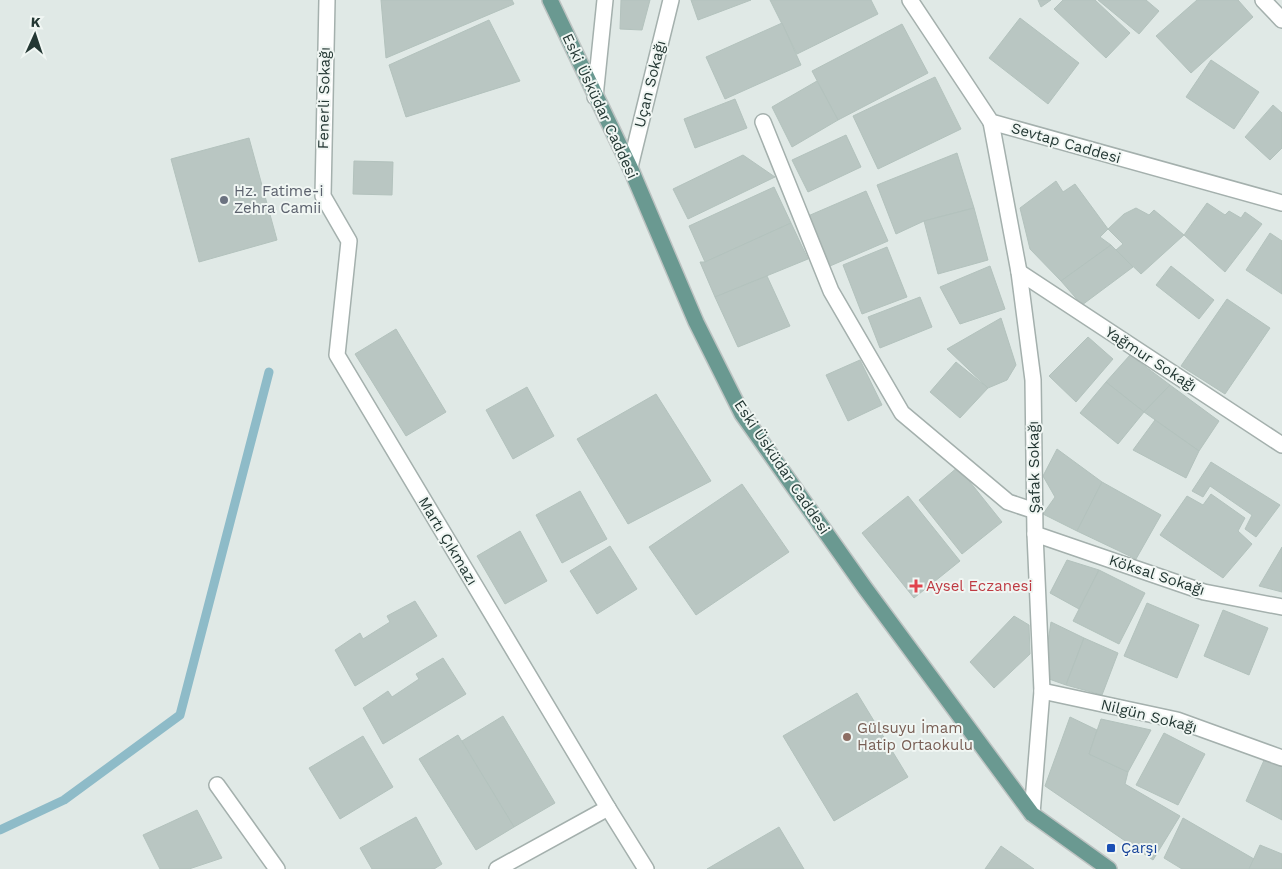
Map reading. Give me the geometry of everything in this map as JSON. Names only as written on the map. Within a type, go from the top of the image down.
[{"type":"main road","name":"Eski Üsküdar Caddesi","points":[[550,0],[630,167],[696,322],[742,414],[865,588],[1032,814],[1109,869]]},
{"type":"street","name":"Fenerli Sokağı","points":[[323,196],[327,0]]},
{"type":"street","points":[[595,97],[605,0]]},
{"type":"street","name":"Uçan Sokağı","points":[[630,167],[671,0]]},
{"type":"street","name":"Sevtap Caddesi","points":[[910,0],[991,122],[1282,203]]},
{"type":"street","points":[[1263,0],[1282,20]]},
{"type":"street","points":[[763,122],[831,290],[902,413],[1008,502],[1035,511]]},
{"type":"street","name":"Şafak Sokağı","points":[[991,122],[1019,272],[1033,380],[1035,534],[1042,691],[1032,814]]},
{"type":"street","name":"Martı Çıkmazı","points":[[323,196],[349,242],[337,355],[646,869]]},
{"type":"street","name":"Yağmur Sokağı","points":[[1019,272],[1282,445]]},
{"type":"street","name":"Köksal Sokağı","points":[[1035,534],[1204,592],[1282,607]]},
{"type":"street","name":"Nilgün Sokağı","points":[[1042,691],[1178,720],[1282,758]]},
{"type":"street","points":[[217,785],[276,869]]},
{"type":"street","points":[[497,869],[608,808]]},
{"type":"building","points":[[381,0],[512,0],[514,4],[386,58]]},
{"type":"building","points":[[621,0],[650,0],[642,30],[620,29]]},
{"type":"building","points":[[691,0],[751,0],[698,20]]},
{"type":"building","points":[[770,0],[871,0],[878,14],[797,54]]},
{"type":"building","points":[[1038,0],[1051,0],[1041,7]]},
{"type":"building","points":[[1063,0],[1095,0],[1130,33],[1106,58],[1054,9]]},
{"type":"building","points":[[1098,0],[1146,0],[1159,11],[1139,34]]},
{"type":"building","points":[[1197,0],[1238,0],[1253,17],[1191,73],[1156,36]]},
{"type":"building","points":[[1020,18],[1079,63],[1048,104],[989,58]]},
{"type":"building","points":[[489,20],[520,81],[406,117],[389,65]]},
{"type":"building","points":[[782,23],[801,65],[725,99],[706,57]]},
{"type":"building","points":[[902,24],[928,73],[838,120],[812,71]]},
{"type":"building","points":[[1211,60],[1259,92],[1234,129],[1186,97]]},
{"type":"building","points":[[935,77],[961,129],[878,169],[853,116]]},
{"type":"building","points":[[817,81],[838,120],[792,147],[772,107]]},
{"type":"building","points":[[735,99],[747,128],[695,148],[684,119]]},
{"type":"building","points":[[1273,105],[1282,113],[1282,148],[1270,160],[1245,137]]},
{"type":"building","points":[[846,135],[861,167],[808,192],[792,160]]},
{"type":"building","name":"Hz. Fatime-i Zehra Camii","points":[[249,138],[277,240],[199,262],[171,159]]},
{"type":"building","points":[[957,153],[974,208],[924,221],[896,234],[877,185]]},
{"type":"building","points":[[743,155],[775,177],[688,219],[673,189]]},
{"type":"building","points":[[354,161],[393,162],[392,195],[353,194]]},
{"type":"building","points":[[1056,181],[1063,192],[1075,184],[1108,229],[1100,237],[1111,245],[1061,281],[1030,249],[1020,208]]},
{"type":"building","points":[[774,187],[791,223],[705,262],[689,226]]},
{"type":"building","points":[[866,191],[888,241],[830,266],[808,216]]},
{"type":"building","points":[[1207,203],[1225,215],[1229,211],[1241,218],[1245,212],[1262,224],[1225,272],[1184,235]]},
{"type":"building","points":[[974,208],[988,260],[938,274],[924,221]]},
{"type":"building","points":[[1136,208],[1149,215],[1154,210],[1184,235],[1141,274],[1116,250],[1123,244],[1108,229],[1124,214]]},
{"type":"building","points":[[791,223],[808,259],[715,297],[700,262],[705,262]]},
{"type":"building","points":[[1270,233],[1282,241],[1282,294],[1246,270]]},
{"type":"building","points":[[1111,245],[1133,267],[1082,305],[1061,281]]},
{"type":"building","points":[[887,247],[907,297],[862,314],[843,265]]},
{"type":"building","points":[[990,266],[1005,309],[960,324],[940,287]]},
{"type":"building","points":[[1171,266],[1214,300],[1199,319],[1156,285]]},
{"type":"building","points":[[767,276],[790,326],[738,347],[715,297]]},
{"type":"building","points":[[920,297],[932,327],[880,348],[868,317]]},
{"type":"building","points":[[1227,299],[1270,328],[1225,394],[1181,366]]},
{"type":"building","points":[[1001,318],[1016,365],[1007,380],[988,388],[947,349]]},
{"type":"building","points":[[396,329],[446,412],[406,436],[355,354]]},
{"type":"building","points":[[1088,337],[1113,359],[1076,402],[1049,376]]},
{"type":"building","points":[[1130,355],[1170,385],[1144,412],[1106,382]]},
{"type":"building","points":[[860,360],[882,405],[848,421],[826,375]]},
{"type":"building","points":[[956,362],[988,388],[960,418],[930,392]]},
{"type":"building","points":[[1106,382],[1144,412],[1118,444],[1080,413]]},
{"type":"building","points":[[1170,385],[1219,421],[1199,451],[1144,412]]},
{"type":"building","points":[[527,387],[554,436],[513,459],[486,410]]},
{"type":"building","points":[[656,394],[711,481],[628,524],[577,439]]},
{"type":"building","points":[[1155,420],[1199,451],[1186,478],[1133,450]]},
{"type":"building","points":[[1057,449],[1102,482],[1077,531],[1043,514],[1055,497],[1043,476]]},
{"type":"building","points":[[1211,462],[1280,505],[1256,537],[1245,529],[1252,515],[1210,486],[1203,497],[1192,491]]},
{"type":"building","points":[[958,467],[1002,522],[962,554],[919,500]]},
{"type":"building","points":[[1102,482],[1161,515],[1136,559],[1077,531]]},
{"type":"building","points":[[742,484],[789,552],[696,615],[649,547]]},
{"type":"building","points":[[580,491],[607,539],[562,563],[536,515]]},
{"type":"building","points":[[1211,494],[1245,518],[1238,531],[1252,544],[1223,578],[1160,535],[1187,496],[1203,505]]},
{"type":"building","points":[[908,496],[960,561],[914,598],[862,533]]},
{"type":"building","points":[[520,531],[547,581],[505,604],[477,556]]},
{"type":"building","points":[[610,546],[637,589],[597,614],[570,571]]},
{"type":"building","points":[[1282,547],[1282,592],[1259,586]]},
{"type":"building","points":[[1067,560],[1099,570],[1079,609],[1050,593]]},
{"type":"building","points":[[1099,570],[1145,593],[1119,644],[1073,621]]},
{"type":"building","points":[[415,601],[437,636],[355,686],[335,650],[360,633],[363,639],[390,622],[387,616]]},
{"type":"building","points":[[1147,603],[1199,625],[1177,678],[1124,656]]},
{"type":"building","points":[[1223,610],[1268,628],[1249,675],[1204,656]]},
{"type":"building","points":[[1014,616],[1029,625],[1030,654],[994,688],[970,662]]},
{"type":"building","points":[[1051,622],[1084,638],[1066,685],[1049,679],[1047,649]]},
{"type":"building","points":[[1084,638],[1118,653],[1102,695],[1066,685]]},
{"type":"building","points":[[443,658],[466,694],[383,744],[363,708],[388,691],[392,697],[419,679],[416,674]]},
{"type":"building","points":[[857,693],[908,777],[834,821],[783,736]]},
{"type":"building","points":[[503,716],[555,803],[514,827],[462,741]]},
{"type":"building","points":[[1070,717],[1097,730],[1089,754],[1128,772],[1125,784],[1180,816],[1153,860],[1045,786]]},
{"type":"building","points":[[1101,719],[1151,730],[1128,772],[1089,754]]},
{"type":"building","points":[[1164,733],[1205,754],[1178,805],[1136,785]]},
{"type":"building","points":[[458,735],[514,827],[476,850],[419,759]]},
{"type":"building","points":[[363,736],[393,787],[340,819],[309,768]]},
{"type":"building","points":[[1265,758],[1282,765],[1282,820],[1246,801]]},
{"type":"building","points":[[197,810],[222,858],[189,869],[160,869],[143,835]]},
{"type":"building","points":[[416,817],[442,864],[434,869],[372,869],[360,848]]},
{"type":"building","points":[[1183,818],[1254,859],[1249,869],[1182,869],[1164,858]]},
{"type":"building","points":[[779,827],[804,869],[707,869]]},
{"type":"building","points":[[1260,845],[1282,854],[1282,869],[1249,869]]},
{"type":"building","points":[[1001,846],[1034,869],[985,869]]},
{"type":"waterway","points":[[0,830],[64,800],[180,715],[269,372]]},
{"type":"place","name":"Hz. Fatime-i Zehra Camii","points":[[224,200]]},
{"type":"place","name":"Aysel Eczanesi","points":[[916,586]]},
{"type":"place","name":"Gülsuyu İmam Hatip Ortaokulu","points":[[847,737]]},
{"type":"place","name":"Çarşı","points":[[1111,848]]}]
